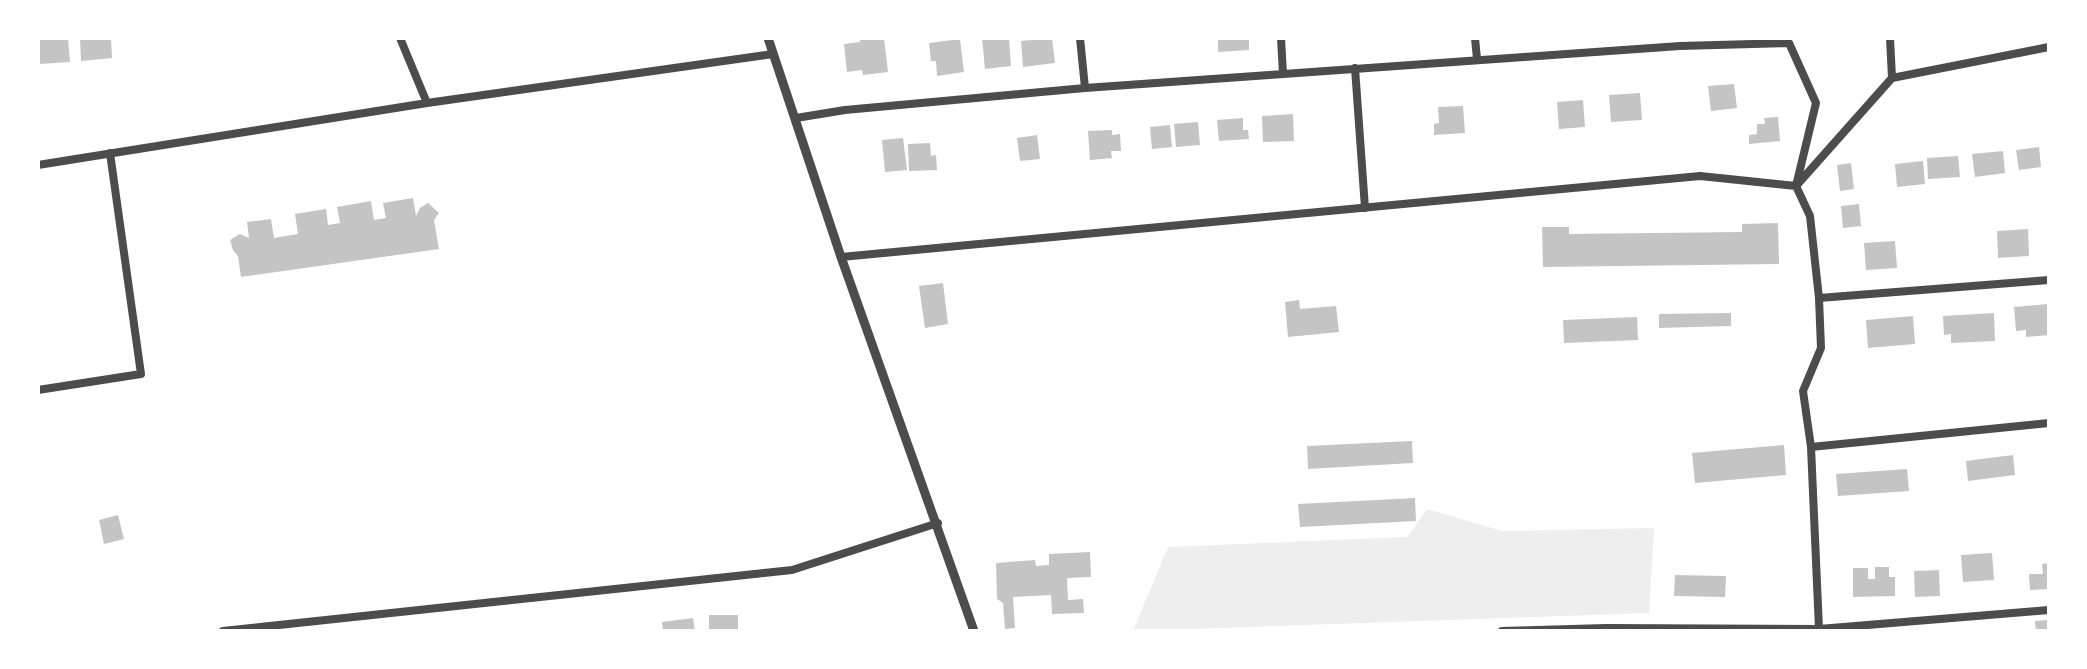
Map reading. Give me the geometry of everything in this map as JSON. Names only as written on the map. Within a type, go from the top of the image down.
[{"type":"street","points":[[400,38],[427,103]]},
{"type":"street","points":[[768,38],[841,257],[974,631]]},
{"type":"street","points":[[1080,38],[1085,88]]},
{"type":"street","points":[[1281,38],[1283,74]]},
{"type":"street","points":[[1475,38],[1477,59]]},
{"type":"street","points":[[1890,38],[1892,78]]},
{"type":"street","points":[[796,118],[845,110],[1085,88],[1680,42],[1789,43],[1816,103],[1796,186],[1810,216],[1819,298],[1821,348],[1803,391],[1811,447],[1819,629]]},
{"type":"street","points":[[1796,186],[1892,78],[2049,47]]},
{"type":"street","points":[[38,165],[427,103],[773,54]]},
{"type":"street","points":[[1355,68],[1365,208]]},
{"type":"street","points":[[38,390],[141,374],[110,153]]},
{"type":"street","points":[[841,257],[1700,176],[1796,186]]},
{"type":"street","points":[[1819,298],[2049,280]]},
{"type":"street","points":[[1811,447],[2049,423]]},
{"type":"street","points":[[223,631],[792,570],[938,523]]},
{"type":"street","points":[[1502,631],[1819,629],[2049,610]]},
{"type":"shaded area","points":[[1427,509],[1502,531],[1654,528],[1649,613],[1133,631],[1168,547],[1407,537]]},
{"type":"building","points":[[38,38],[68,38],[70,62],[39,64]]},
{"type":"building","points":[[80,38],[111,38],[112,58],[81,61]]},
{"type":"building","points":[[860,38],[884,38],[888,72],[863,75],[862,70],[847,72],[844,44],[860,42]]},
{"type":"building","points":[[982,38],[1009,38],[1011,66],[985,69]]},
{"type":"building","points":[[1052,38],[1055,63],[1023,67],[1021,41]]},
{"type":"building","points":[[1218,38],[1249,38],[1249,50],[1218,52]]},
{"type":"building","points":[[960,39],[964,72],[937,76],[936,61],[931,61],[929,43]]},
{"type":"building","points":[[1734,84],[1737,108],[1711,111],[1708,86]]},
{"type":"building","points":[[1640,93],[1642,120],[1611,122],[1609,95]]},
{"type":"building","points":[[1583,100],[1585,127],[1559,129],[1557,102]]},
{"type":"building","points":[[1463,106],[1465,133],[1434,135],[1434,124],[1439,123],[1438,107]]},
{"type":"building","points":[[1293,114],[1294,141],[1263,142],[1262,116]]},
{"type":"building","points":[[1778,117],[1780,141],[1749,144],[1749,135],[1757,134],[1757,124],[1765,124],[1764,118]]},
{"type":"building","points":[[1243,118],[1243,130],[1248,130],[1249,139],[1219,141],[1217,120]]},
{"type":"building","points":[[1198,122],[1200,145],[1176,147],[1174,124]]},
{"type":"building","points":[[1170,125],[1172,147],[1152,149],[1150,127]]},
{"type":"building","points":[[1112,130],[1112,135],[1120,134],[1121,151],[1111,151],[1112,158],[1090,160],[1088,131]]},
{"type":"building","points":[[1037,135],[1040,159],[1020,161],[1017,138]]},
{"type":"building","points":[[903,138],[907,170],[885,172],[882,140]]},
{"type":"building","points":[[930,143],[931,156],[936,155],[937,170],[909,171],[908,144]]},
{"type":"building","points":[[2039,147],[2041,167],[2019,170],[2016,150]]},
{"type":"building","points":[[2003,151],[2005,173],[1975,177],[1972,154]]},
{"type":"building","points":[[1958,156],[1960,177],[1928,179],[1927,158]]},
{"type":"building","points":[[1923,161],[1925,184],[1897,187],[1895,164]]},
{"type":"building","points":[[1851,163],[1854,189],[1840,191],[1837,165]]},
{"type":"building","points":[[413,198],[416,216],[420,208],[428,203],[439,213],[434,220],[439,249],[241,277],[238,256],[230,240],[240,234],[249,238],[247,222],[271,219],[274,238],[298,234],[295,214],[326,209],[328,225],[340,223],[337,207],[371,201],[374,220],[386,218],[383,203]]},
{"type":"building","points":[[1859,204],[1861,226],[1843,228],[1841,206]]},
{"type":"building","points":[[1778,223],[1779,264],[1543,267],[1542,227],[1569,227],[1569,234],[1742,232],[1742,224]]},
{"type":"building","points":[[2028,229],[2029,256],[1998,258],[1997,231]]},
{"type":"building","points":[[1895,241],[1897,268],[1866,270],[1864,243]]},
{"type":"building","points":[[943,283],[948,324],[925,328],[919,286]]},
{"type":"building","points":[[1299,300],[1300,309],[1336,306],[1339,332],[1288,337],[1285,302]]},
{"type":"building","points":[[2049,304],[2049,335],[2026,337],[2026,330],[2016,331],[2014,307]]},
{"type":"building","points":[[1731,313],[1731,326],[1659,328],[1659,314]]},
{"type":"building","points":[[1994,313],[1995,341],[1951,343],[1951,334],[1944,335],[1943,316]]},
{"type":"building","points":[[1913,316],[1915,344],[1868,348],[1866,320]]},
{"type":"building","points":[[1637,317],[1638,340],[1564,343],[1563,320]]},
{"type":"building","points":[[1412,441],[1413,463],[1308,469],[1307,446]]},
{"type":"building","points":[[1784,445],[1786,475],[1695,483],[1692,453]]},
{"type":"building","points":[[2013,455],[2015,475],[1968,481],[1966,461]]},
{"type":"building","points":[[1907,469],[1909,491],[1838,496],[1836,474]]},
{"type":"building","points":[[1415,498],[1416,521],[1300,527],[1298,504]]},
{"type":"building","points":[[118,515],[124,539],[104,544],[99,520]]},
{"type":"building","points":[[1090,552],[1091,577],[1067,578],[1068,600],[1083,599],[1084,613],[1052,614],[1051,595],[1013,597],[1015,628],[1005,629],[1003,603],[997,599],[996,563],[1035,560],[1036,566],[1049,565],[1049,554]]},
{"type":"building","points":[[1992,553],[1994,580],[1963,582],[1961,555]]},
{"type":"building","points":[[2049,563],[2049,589],[2030,590],[2029,574],[2043,574],[2042,564]]},
{"type":"building","points":[[1875,567],[1889,567],[1889,577],[1895,577],[1895,596],[1853,597],[1853,568],[1868,568],[1868,579],[1875,579]]},
{"type":"building","points":[[1939,570],[1940,596],[1915,597],[1914,571]]},
{"type":"building","points":[[1675,575],[1726,576],[1725,597],[1674,596]]},
{"type":"building","points":[[709,615],[738,615],[738,631],[709,631]]},
{"type":"building","points":[[693,618],[695,631],[663,631],[662,622]]},
{"type":"building","points":[[2049,620],[2049,631],[2036,631],[2035,621]]}]
